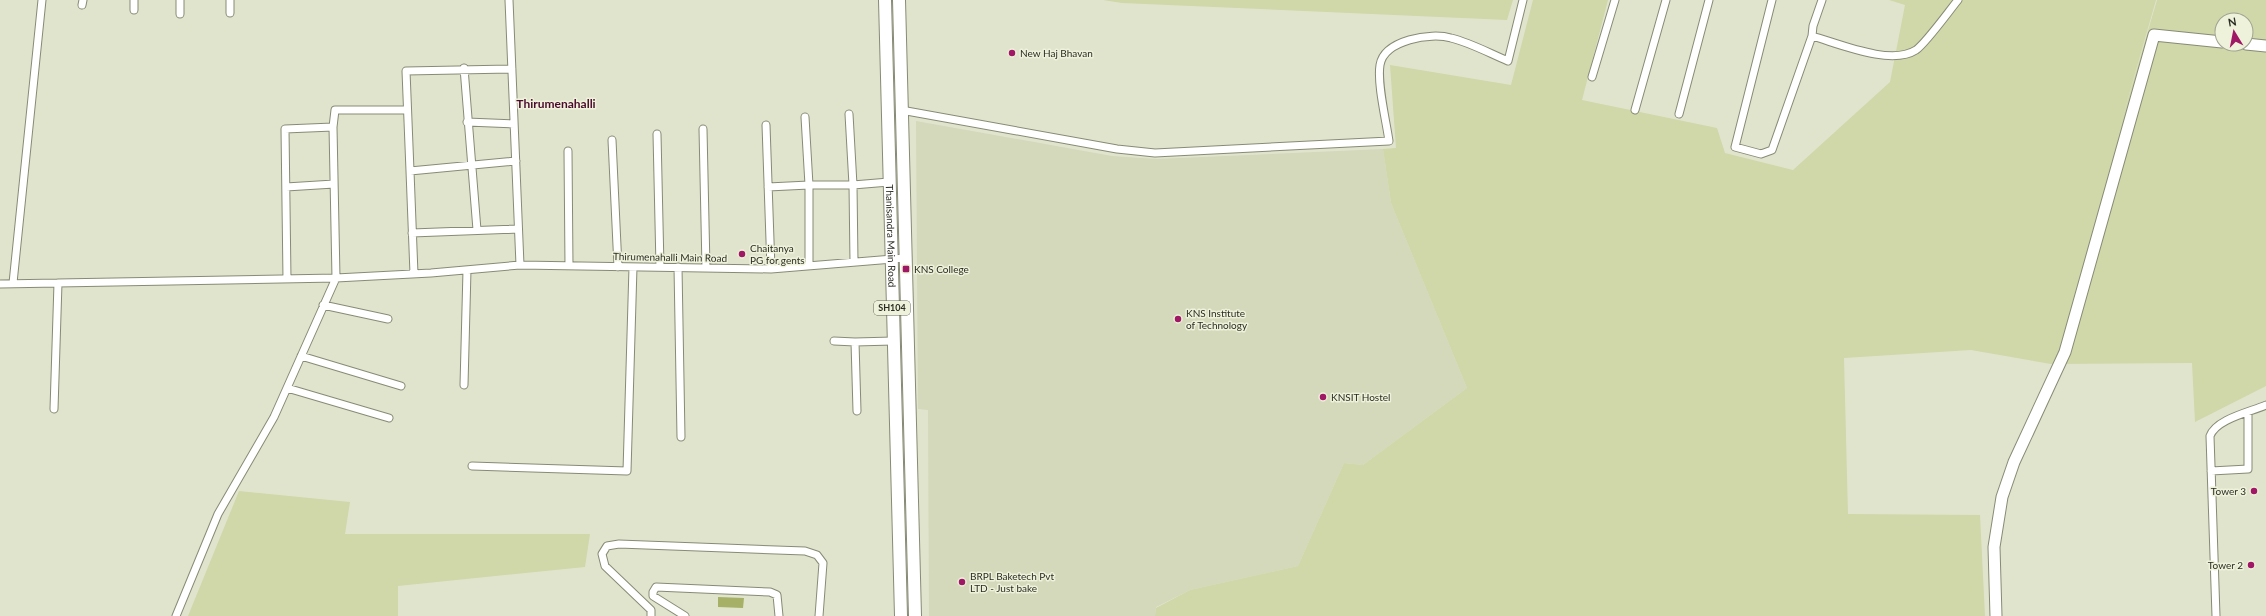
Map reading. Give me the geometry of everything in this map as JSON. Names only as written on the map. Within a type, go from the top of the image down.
[{"type":"main road","name":"Thanisandra Main Road","points":[[884,0],[901,616]]},
{"type":"main road","name":"Thanisandra Main Road","points":[[898,0],[915,616]]},
{"type":"street","points":[[13,283],[42,0]]},
{"type":"street","points":[[134,0],[134,10]]},
{"type":"street","points":[[180,0],[180,14]]},
{"type":"street","points":[[230,0],[230,13]]},
{"type":"street","points":[[509,0],[520,265]]},
{"type":"street","points":[[902,110],[1117,149],[1155,153],[1388,141],[1380,78],[1380,65],[1385,52],[1394,45],[1413,40],[1431,36],[1450,37],[1508,61],[1523,0]]},
{"type":"street","points":[[1592,77],[1614,0]]},
{"type":"street","points":[[1635,110],[1666,0]]},
{"type":"street","points":[[1679,114],[1709,0]]},
{"type":"street","points":[[1772,0],[1735,146],[1761,154],[1772,150],[1812,36],[1813,26],[1822,0]]},
{"type":"street","points":[[1812,36],[1888,57],[1903,56],[1917,49],[1958,0]]},
{"type":"street","points":[[1996,616],[1994,547],[2002,497],[2014,462],[2065,352],[2154,35],[2214,41]]},
{"type":"street","points":[[2254,45],[2266,46]]},
{"type":"street","points":[[414,274],[406,71],[464,68],[512,69]]},
{"type":"street","points":[[464,68],[467,122],[477,230]]},
{"type":"street","points":[[176,616],[218,514],[274,417],[336,278],[333,127],[335,110],[408,110]]},
{"type":"street","points":[[849,114],[854,262]]},
{"type":"street","points":[[805,117],[809,185],[809,265]]},
{"type":"street","points":[[467,122],[514,124]]},
{"type":"street","points":[[766,125],[771,269]]},
{"type":"street","points":[[286,279],[285,129],[333,127]]},
{"type":"street","points":[[703,129],[706,268]]},
{"type":"street","points":[[657,134],[660,267]]},
{"type":"street","points":[[612,140],[618,266]]},
{"type":"street","points":[[568,152],[569,266]]},
{"type":"street","points":[[410,171],[516,162]]},
{"type":"street","points":[[768,187],[852,185],[889,182]]},
{"type":"street","points":[[286,187],[334,184]]},
{"type":"street","points":[[412,234],[518,229]]},
{"type":"street","name":"Thirumenahalli Main Road","points":[[0,284],[336,278],[414,274],[520,265],[771,269],[905,258]]},
{"type":"street","points":[[472,466],[627,471],[633,267]]},
{"type":"street","points":[[678,267],[681,437]]},
{"type":"street","points":[[464,385],[467,270]]},
{"type":"street","points":[[54,409],[58,283]]},
{"type":"street","points":[[324,305],[388,319]]},
{"type":"street","points":[[834,341],[893,341]]},
{"type":"street","points":[[855,342],[857,411]]},
{"type":"street","points":[[301,356],[401,386]]},
{"type":"street","points":[[287,388],[389,418]]},
{"type":"street","points":[[2216,616],[2210,436],[2220,423],[2266,405]]},
{"type":"street","points":[[2210,470],[2248,469],[2248,413]]},
{"type":"street","points":[[651,616],[651,610],[605,566],[602,554],[607,546],[619,544],[805,551],[817,555],[823,563],[819,616]]},
{"type":"street","points":[[685,616],[653,596],[652,592],[656,587],[770,592],[777,595],[779,616]]},
{"type":"shaded area","points":[[1103,0],[1513,0],[1507,20],[1122,3]]},
{"type":"shaded area","points":[[1533,0],[1608,0],[1582,100],[1717,128],[1725,153],[1793,170],[1890,82],[1905,5],[1889,0],[2156,0],[2118,133],[2157,0],[2266,0],[2266,386],[2195,422],[2192,363],[2051,364],[1971,350],[1844,358],[1848,514],[1980,515],[1985,616],[1155,616],[1156,608],[1190,590],[1298,566],[1344,463],[1363,465],[1467,388],[1391,203],[1383,149],[1396,148],[1390,65],[1511,85]]},
{"type":"shaded area","name":"KNS Institute of Technology","points":[[916,121],[1112,156],[1157,159],[1383,149],[1391,203],[1467,388],[1363,465],[1344,463],[1298,566],[1190,590],[1156,607],[1155,616],[929,616],[928,410],[918,409]]},
{"type":"shaded area","points":[[239,491],[350,502],[345,534],[590,534],[585,567],[398,586],[398,616],[188,616]]},
{"type":"shaded area","points":[[718,597],[744,598],[743,608],[718,607]]},
{"type":"place","name":"New Haj Bhavan","points":[[1012,53]]},
{"type":"place","name":"Chaitanya PG for gents","points":[[742,254]]},
{"type":"place","name":"KNS College","points":[[906,269]]},
{"type":"place","name":"KNS Institute of Technology","points":[[1178,319]]},
{"type":"place","name":"KNSIT Hostel","points":[[1323,397]]},
{"type":"place","name":"Tower 3","points":[[2254,491]]},
{"type":"place","name":"Tower 2","points":[[2251,565]]},
{"type":"place","name":"BRPL Baketech Pvt LTD - Just bake","points":[[962,582]]},
{"type":"district","name":"Thirumenahalli","points":[[556,104]]}]
